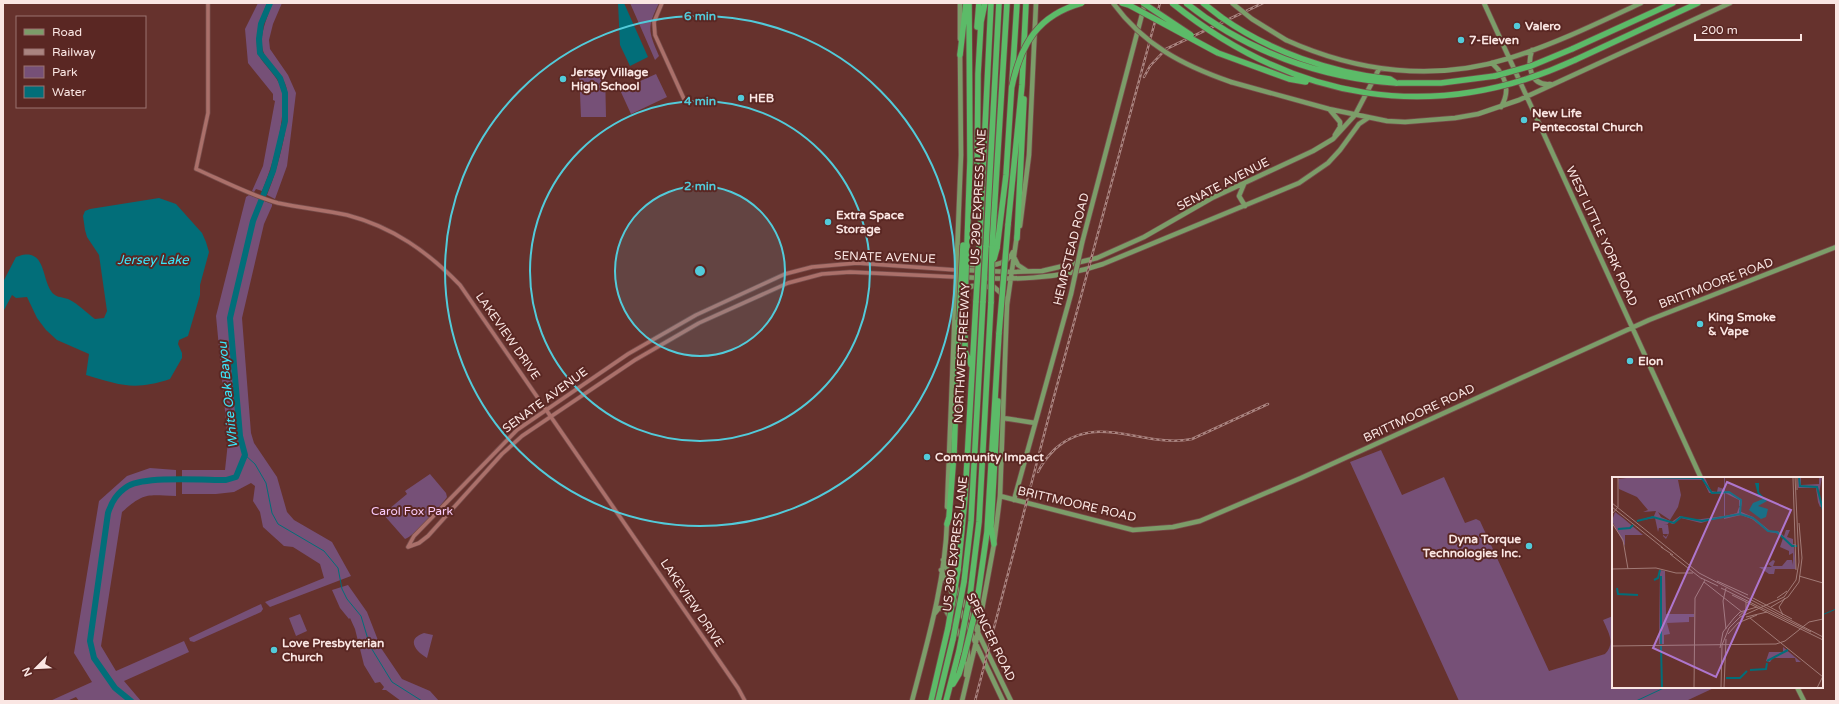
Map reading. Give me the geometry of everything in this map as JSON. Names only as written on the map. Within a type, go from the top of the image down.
[{"type":"highway","points":[[960,55],[966,3]]},
{"type":"highway","points":[[969,3],[971,86],[966,245],[965,350],[972,367]]},
{"type":"highway","points":[[979,3],[977,38],[979,48]]},
{"type":"highway","points":[[982,198],[978,184],[978,104],[979,48],[985,3]]},
{"type":"highway","name":"NORTHWEST FREEWAY","points":[[989,248],[982,198],[991,3]]},
{"type":"highway","name":"US 290 EXPRESS LANE","points":[[938,701],[953,638],[964,582],[971,521],[983,301],[989,248],[999,3]]},
{"type":"highway","name":"NORTHWEST FREEWAY","points":[[931,701],[948,628],[958,570],[965,504],[976,301],[989,248],[1007,3]]},
{"type":"highway","points":[[946,701],[959,651],[970,595],[979,522],[991,302],[992,265],[989,248],[1006,175],[1017,3]]},
{"type":"highway","points":[[950,687],[960,674],[964,661],[976,609],[987,532],[999,333],[1022,85],[1026,3]]},
{"type":"highway","points":[[1012,86],[1019,58],[1026,44],[1034,33],[1054,14],[1082,3]]},
{"type":"highway","points":[[1122,3],[1139,9],[1218,54],[1262,70],[1289,79],[1356,91],[1398,96],[1463,94],[1519,82],[1575,60],[1698,3]]},
{"type":"highway","points":[[1144,3],[1194,37],[1262,70]]},
{"type":"highway","points":[[1172,3],[1197,23],[1239,50],[1264,63],[1326,85]]},
{"type":"highway","points":[[1186,3],[1230,33],[1276,56],[1332,74],[1364,80],[1396,83],[1441,83],[1487,77],[1525,68],[1572,49],[1673,3]]},
{"type":"highway","points":[[1204,3],[1236,27],[1288,52],[1335,68],[1390,79],[1396,83]]},
{"type":"highway","points":[[1017,238],[1017,214],[1022,167],[1024,104],[1022,85]]},
{"type":"highway","points":[[947,524],[949,517],[954,453],[962,260],[966,245]]},
{"type":"highway","points":[[994,544],[991,527],[997,438],[998,352]]},
{"type":"main road","points":[[912,701],[932,619],[943,559],[947,524],[954,305],[961,154],[960,3]]},
{"type":"main road","points":[[962,701],[978,632],[994,544],[1000,496],[1008,305],[1011,272],[1025,191],[1029,155],[1036,3]]},
{"type":"main road","points":[[1113,3],[1152,44],[1189,66],[1231,82],[1329,109],[1387,122],[1426,121],[1478,114],[1501,107],[1527,97],[1730,3]]},
{"type":"main road","name":"HEMPSTEAD ROAD","points":[[1014,500],[1070,294],[1144,3]]},
{"type":"main road","points":[[1232,3],[1252,19],[1286,40],[1332,58],[1378,69],[1420,71],[1464,68],[1509,58],[1558,41],[1641,3]]},
{"type":"main road","name":"WEST LITTLE YORK ROAD","points":[[1484,3],[1701,477]]},
{"type":"main road","points":[[1532,50],[1530,68],[1534,79],[1542,84],[1553,84]]},
{"type":"main road","points":[[1492,63],[1501,73],[1507,90],[1507,96],[1501,107]]},
{"type":"main road","name":"SENATE AVENUE","points":[[956,270],[1029,272],[1049,269],[1096,258],[1144,237],[1212,198],[1313,152],[1333,139],[1355,115],[1378,69]]},
{"type":"main road","points":[[1329,109],[1340,122],[1339,129],[1333,139]]},
{"type":"main road","name":"SENATE AVENUE","points":[[956,277],[1010,280],[1057,276],[1092,268],[1299,183],[1317,172],[1340,150],[1359,124],[1368,118]]},
{"type":"main road","points":[[1244,184],[1239,196],[1244,206]]},
{"type":"main road","name":"BRITTMOORE ROAD","points":[[1000,496],[1133,530],[1173,527],[1200,521],[1301,478],[1633,328],[1836,247]]},
{"type":"main road","points":[[957,249],[962,260],[968,265],[998,264],[1010,259],[1015,248]]},
{"type":"main road","points":[[1014,257],[1018,265],[1029,272]]},
{"type":"main road","points":[[954,305],[963,290],[972,286],[996,288],[1008,305]]},
{"type":"main road","points":[[1003,418],[1035,423]]},
{"type":"main road","name":"SPENCER ROAD","points":[[943,559],[1011,701]]},
{"type":"main road","name":"SPENCER ROAD","points":[[941,570],[1003,701]]},
{"type":"main road","points":[[932,619],[936,610],[944,607],[967,648],[968,655],[965,689]]},
{"type":"main road","points":[[972,662],[979,658],[983,659]]},
{"type":"main road","points":[[1798,688],[1804,701]]},
{"type":"street","name":"LAKEVIEW DRIVE","points":[[208,3],[208,113],[196,169],[269,199],[364,220],[391,232],[424,251],[460,285],[738,688],[745,701]]},
{"type":"street","points":[[662,3],[654,22],[655,35],[684,100]]},
{"type":"street","name":"SENATE AVENUE","points":[[956,270],[842,264],[812,267],[784,274],[696,315],[628,354],[517,430],[497,448],[414,536],[408,547],[419,543],[428,536],[502,454],[522,436],[667,340],[699,323],[788,283],[833,273],[956,277]]},
{"type":"green space","points":[[258,3],[267,3],[258,31],[258,53],[281,87],[283,103],[278,142],[274,156],[262,191],[256,189],[254,192],[252,191],[263,166],[275,101],[273,100],[273,94],[248,63],[245,29]]},
{"type":"green space","points":[[272,3],[282,3],[273,24],[269,40],[270,49],[288,75],[296,93],[287,166],[275,199],[267,195],[283,144],[286,130],[288,102],[284,80],[266,58],[263,50],[262,35]]},
{"type":"green space","points":[[630,3],[659,3],[652,18],[650,29],[659,56],[655,60]]},
{"type":"green space","points":[[605,70],[606,117],[581,117],[579,71]]},
{"type":"green space","points":[[656,74],[667,97],[631,114],[620,90]]},
{"type":"green space","points":[[249,195],[272,204],[264,224],[242,318],[251,433],[254,443],[277,477],[287,512],[294,520],[332,542],[351,576],[270,607],[265,602],[324,578],[320,564],[293,547],[284,546],[263,527],[260,512],[253,501],[255,486],[251,483],[234,492],[216,494],[182,494],[182,470],[225,470],[228,442],[216,316],[246,197]]},
{"type":"green space","points":[[1381,450],[1402,495],[1444,477],[1465,523],[1476,519],[1480,521],[1549,671],[1605,654],[1611,642],[1603,620],[1612,616],[1612,688],[1714,688],[1686,701],[1459,701],[1350,462]]},
{"type":"green space","points":[[150,468],[176,470],[176,496],[146,496],[136,501],[122,512],[101,646],[116,671],[184,641],[189,652],[124,681],[141,701],[79,701],[76,697],[67,701],[50,701],[92,682],[74,653],[99,501],[127,476]]},
{"type":"green space","name":"Carol Fox Park","points":[[430,474],[446,493],[447,497],[420,527],[405,539],[383,514],[407,494],[405,491]]},
{"type":"green space","points":[[348,585],[367,612],[381,648],[402,679],[430,691],[439,701],[401,701],[386,690],[382,690],[384,687],[380,682],[375,683],[364,665],[355,629],[350,618],[349,619],[340,608],[332,590]]},
{"type":"green space","points":[[261,604],[263,609],[261,612],[194,642],[190,641],[189,638]]},
{"type":"green space","points":[[300,614],[307,631],[296,636],[289,618]]},
{"type":"green space","points":[[424,633],[433,635],[427,658],[416,649],[414,645],[415,638]]},
{"type":"water","points":[[618,3],[624,3],[648,57],[630,66],[620,45]]},
{"type":"water","name":"Jersey Lake","points":[[159,198],[176,204],[202,233],[209,252],[200,285],[200,295],[188,336],[179,340],[178,344],[182,353],[182,358],[170,379],[157,383],[137,386],[108,382],[86,375],[89,354],[57,340],[46,330],[37,318],[27,297],[16,298],[12,295],[3,312],[4,280],[16,257],[27,254],[34,256],[39,261],[50,290],[55,295],[73,302],[95,319],[104,318],[107,311],[99,255],[87,237],[83,216],[85,211]]},
{"type":"waterway","name":"White Oak Bayou","points":[[131,701],[115,688],[94,658],[90,641],[108,513],[111,505],[121,491],[136,483],[190,479],[226,480],[236,477],[245,455],[240,436],[230,318],[253,221],[273,171],[285,121],[285,93],[280,78],[260,53],[259,39],[261,24],[270,3]]},
{"type":"waterway","points":[[245,455],[255,464],[266,483],[272,513],[278,524],[324,551],[338,568],[342,589],[347,599],[361,616],[370,646],[392,682],[422,701]]},
{"type":"waterway","points":[[1823,615],[1836,609]]},
{"type":"waterway","points":[[1636,701],[1664,688]]},
{"type":"railway","points":[[975,701],[1052,404],[1160,3]]},
{"type":"railway","points":[[1144,77],[1150,66],[1166,49],[1263,3]]},
{"type":"railway","points":[[1038,472],[1045,460],[1055,449],[1071,438],[1088,433],[1104,432],[1174,441],[1192,439],[1268,404]]},
{"type":"place","name":"Valero","points":[[1517,26]]},
{"type":"place","name":"7-Eleven","points":[[1461,40]]},
{"type":"place","name":"Jersey Village High School","points":[[563,79]]},
{"type":"place","name":"HEB","points":[[741,98]]},
{"type":"place","name":"New Life Pentecostal Church","points":[[1524,120]]},
{"type":"place","name":"Extra Space Storage","points":[[828,222]]},
{"type":"place","name":"King Smoke & Vape","points":[[1700,324]]},
{"type":"place","name":"Elon","points":[[1630,361]]},
{"type":"place","name":"Community Impact","points":[[927,457]]},
{"type":"place","name":"Dyna Torque Technologies Inc.","points":[[1529,546]]},
{"type":"place","name":"Love Presbyterian Church","points":[[274,650]]}]
